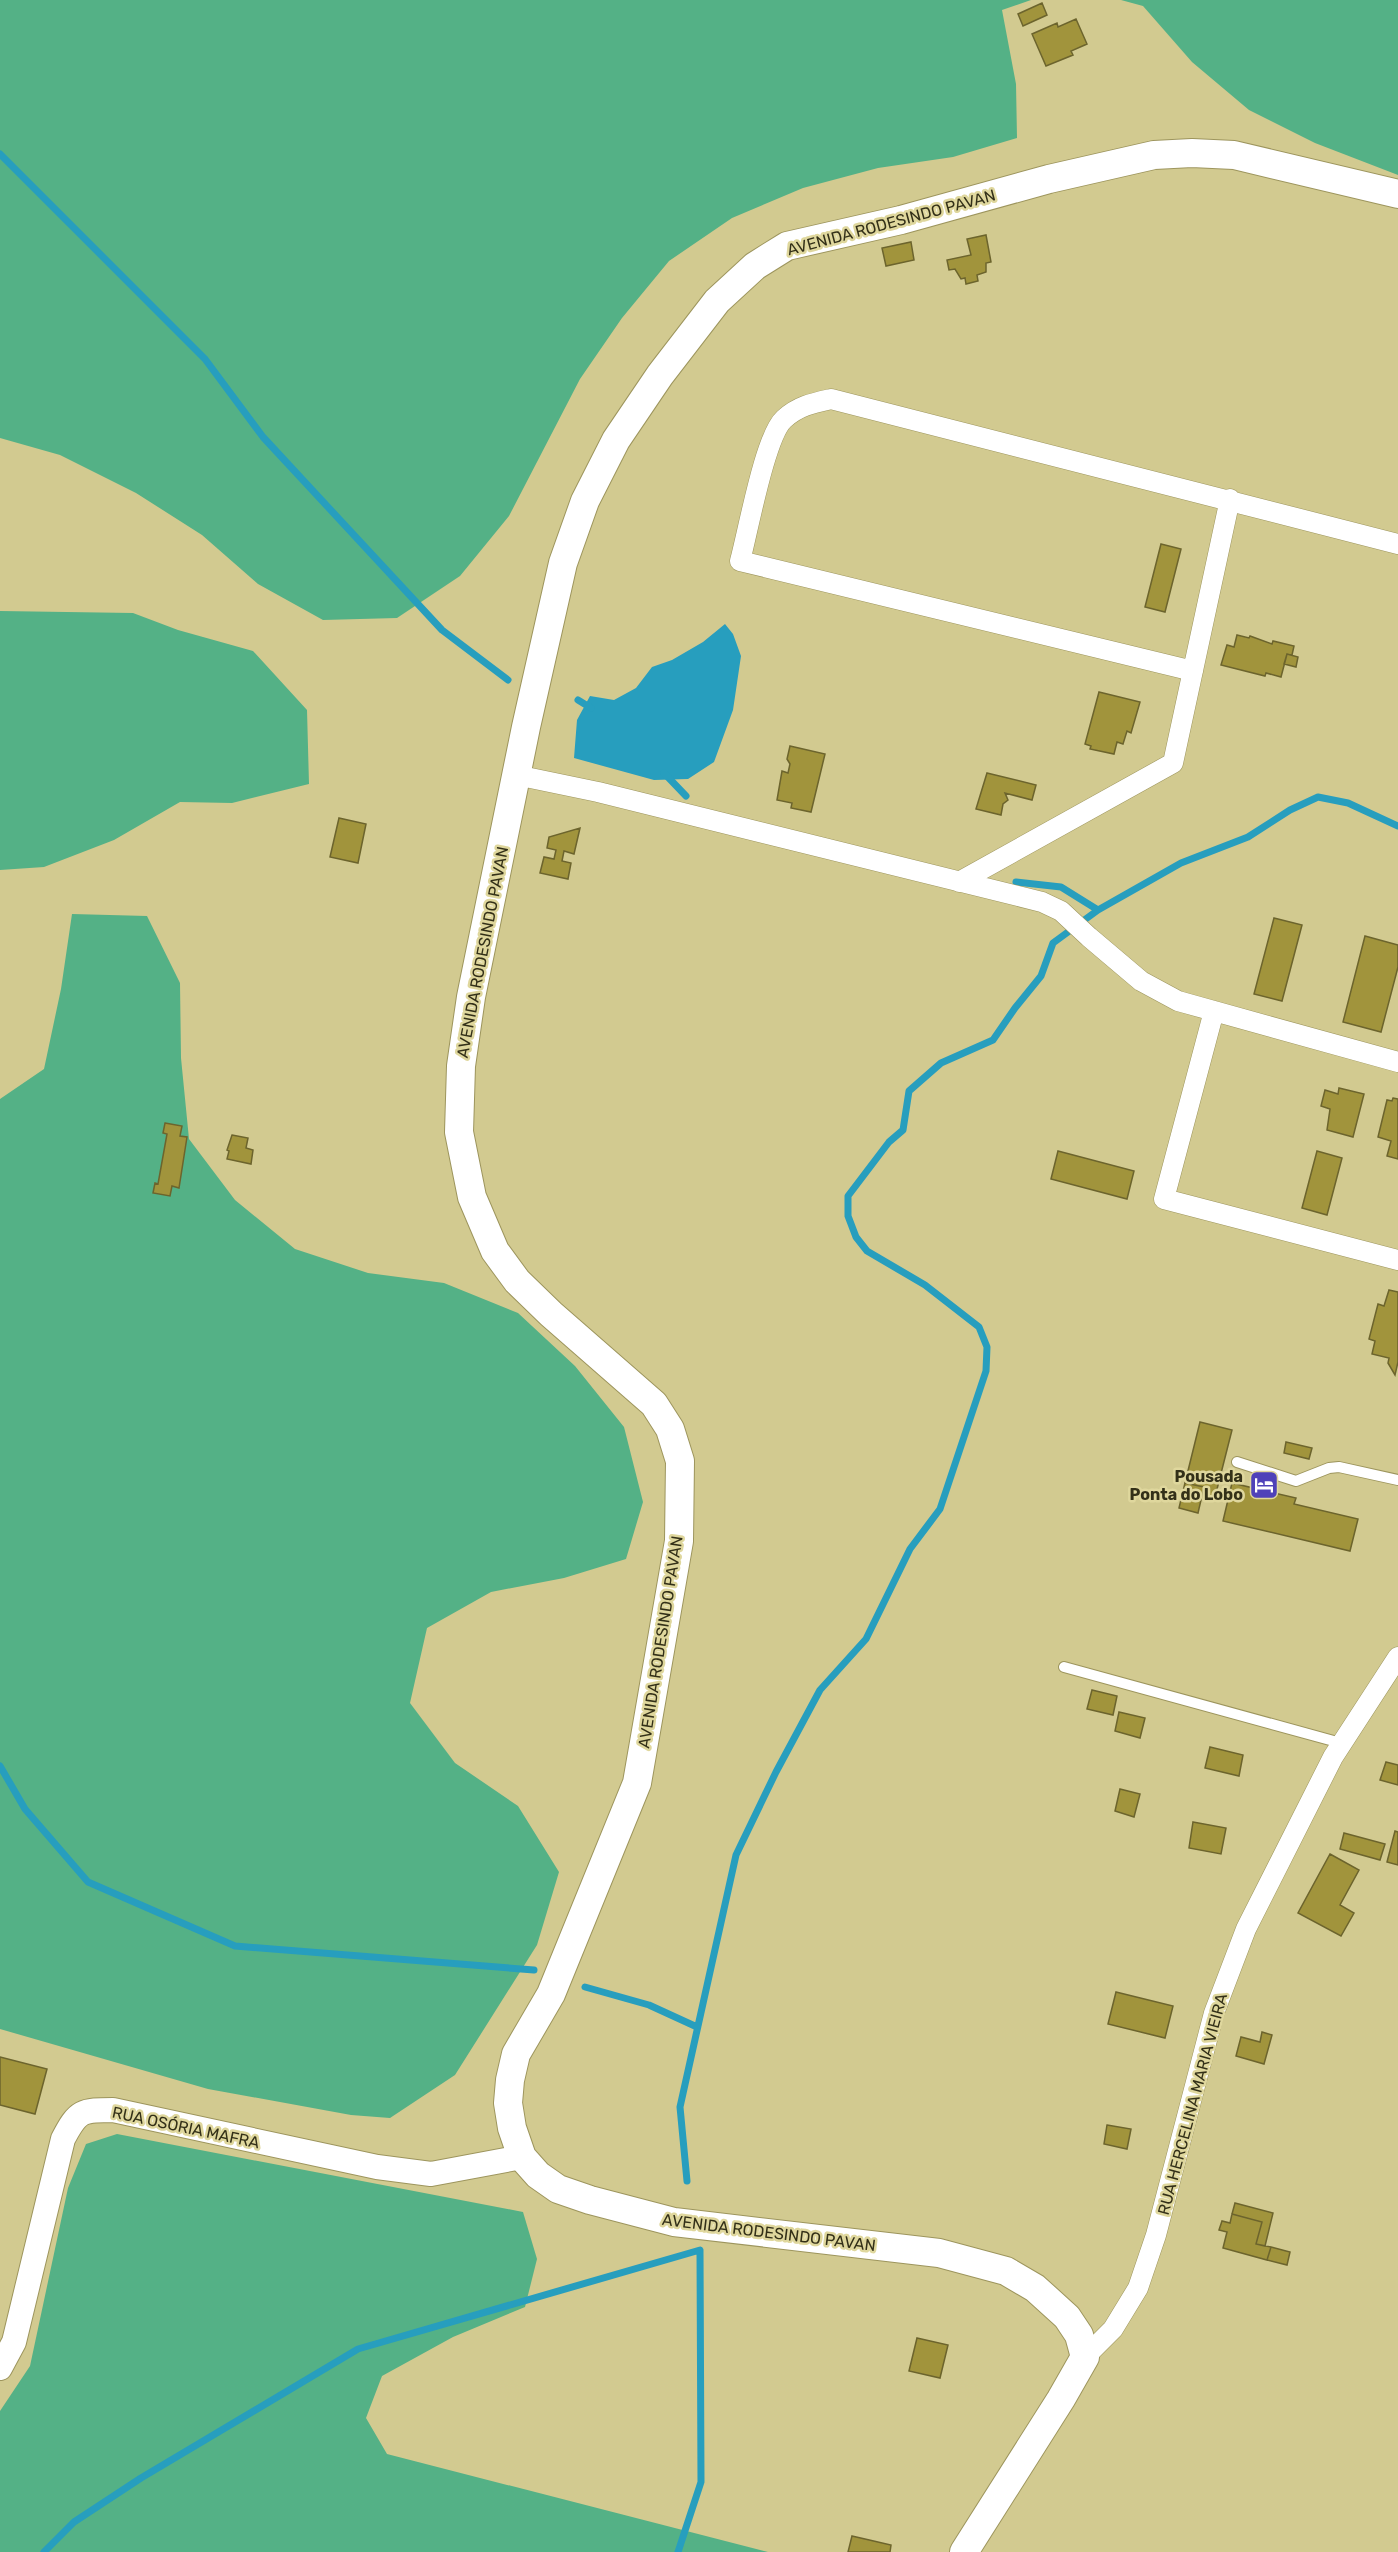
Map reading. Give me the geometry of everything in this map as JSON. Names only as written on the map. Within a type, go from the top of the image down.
[{"type":"main road","name":"AVENIDA RODESINDO PAVAN","points":[[1085,2357],[1080,2336],[1067,2317],[1035,2288],[1006,2271],[939,2253],[674,2222],[590,2200],[558,2189],[538,2175],[522,2157],[512,2128],[508,2103],[516,2054],[551,1994],[637,1783],[679,1541],[680,1461],[670,1429],[654,1404],[551,1314],[517,1281],[495,1251],[472,1197],[459,1132],[461,1066],[471,997],[563,563],[585,501],[616,440],[660,375],[717,301],[755,266],[787,246],[901,220],[1049,179],[1154,155],[1192,153],[1234,155],[1398,194]]},
{"type":"main road","points":[[964,2552],[1085,2357]]},
{"type":"street","points":[[1193,671],[740,561],[771,441],[783,420],[805,405],[831,399],[1398,544]]},
{"type":"street","points":[[959,882],[1173,763],[1230,500]]},
{"type":"street","points":[[515,781],[598,792],[1042,902],[1061,911],[1141,981],[1178,1001],[1398,1062]]},
{"type":"street","points":[[1214,1011],[1164,1199],[1398,1260]]},
{"type":"street","name":"RUA HERCELINA MARIA VIEIRA","points":[[1085,2357],[1113,2329],[1138,2288],[1156,2235],[1214,2013],[1246,1929],[1341,1743],[1398,1657]]},
{"type":"street","name":"RUA OSÓRIA MAFRA","points":[[0,2368],[14,2342],[63,2139],[74,2118],[86,2110],[114,2110],[376,2167],[431,2174],[522,2157]]},
{"type":"lane","points":[[1237,1462],[1296,1480],[1329,1468],[1339,1467],[1398,1480]]},
{"type":"lane","points":[[1064,1666],[1341,1743]]},
{"type":"green space","points":[[0,0],[1031,0],[1002,10],[1016,84],[1017,138],[953,157],[878,168],[803,188],[732,218],[669,261],[622,318],[580,379],[509,516],[460,576],[397,618],[323,620],[258,584],[202,535],[136,493],[60,455],[0,438]]},
{"type":"green space","points":[[1121,0],[1398,0],[1398,175],[1315,143],[1249,110],[1192,62],[1143,6]]},
{"type":"green space","points":[[0,611],[133,613],[178,630],[253,651],[307,710],[309,784],[232,803],[180,802],[114,840],[44,867],[0,870]]},
{"type":"green space","points":[[72,914],[147,916],[180,983],[181,1058],[189,1139],[235,1200],[295,1249],[368,1273],[444,1283],[518,1313],[575,1366],[624,1427],[643,1502],[626,1559],[564,1578],[491,1592],[427,1628],[410,1703],[455,1763],[518,1806],[559,1872],[537,1945],[455,2075],[390,2118],[351,2115],[208,2089],[0,2029],[0,1099],[44,1069],[61,989]]},
{"type":"green space","points":[[117,2134],[523,2212],[537,2259],[525,2307],[453,2337],[382,2376],[366,2418],[387,2454],[768,2552],[0,2552],[0,2411],[30,2366],[68,2188],[86,2144]]},
{"type":"water","points":[[725,624],[733,634],[741,656],[733,710],[714,762],[688,779],[654,780],[574,758],[577,720],[590,696],[614,700],[636,688],[652,667],[672,660],[703,642]]},
{"type":"building","points":[[1042,3],[1047,15],[1023,26],[1018,14]]},
{"type":"building","points":[[1076,19],[1087,44],[1071,51],[1073,55],[1046,66],[1032,34],[1057,23],[1058,27]]},
{"type":"building","points":[[986,235],[991,262],[986,263],[986,272],[977,275],[978,281],[966,284],[965,278],[961,279],[955,269],[949,270],[947,260],[971,255],[967,239]]},
{"type":"building","points":[[911,242],[914,260],[886,266],[882,248]]},
{"type":"building","points":[[1161,544],[1181,549],[1165,612],[1145,607]]},
{"type":"building","points":[[1237,635],[1249,638],[1250,636],[1272,644],[1273,641],[1294,646],[1292,655],[1287,654],[1281,677],[1266,673],[1265,676],[1221,665],[1227,645],[1234,647]]},
{"type":"building","points":[[1287,654],[1298,657],[1296,667],[1284,664]]},
{"type":"building","points":[[1099,692],[1140,702],[1131,733],[1127,731],[1123,744],[1117,742],[1114,754],[1090,749],[1091,746],[1085,744]]},
{"type":"building","points":[[790,746],[825,754],[811,812],[791,808],[792,803],[777,800],[782,771],[788,773],[790,764],[787,759]]},
{"type":"building","points":[[987,773],[1036,785],[1032,800],[1005,793],[1008,800],[1003,804],[1001,815],[976,809]]},
{"type":"building","points":[[339,818],[366,824],[358,863],[330,857]]},
{"type":"building","points":[[580,828],[574,854],[564,851],[562,861],[571,863],[568,879],[540,873],[544,857],[554,859],[556,850],[547,848],[549,837]]},
{"type":"building","points":[[1274,918],[1302,925],[1282,1001],[1254,994]]},
{"type":"building","points":[[1365,936],[1398,945],[1398,967],[1381,1032],[1343,1022]]},
{"type":"building","points":[[1339,1088],[1364,1094],[1353,1137],[1327,1130],[1330,1109],[1321,1106],[1325,1090],[1338,1094]]},
{"type":"building","points":[[1393,1098],[1398,1099],[1398,1159],[1387,1156],[1391,1141],[1378,1137],[1387,1100],[1392,1101]]},
{"type":"building","points":[[165,1123],[182,1126],[180,1136],[187,1137],[179,1188],[172,1186],[170,1196],[153,1193],[155,1183],[158,1184],[167,1134],[163,1133]]},
{"type":"building","points":[[232,1135],[248,1138],[246,1148],[253,1150],[251,1164],[227,1159],[229,1151],[227,1150]]},
{"type":"building","points":[[1058,1151],[1134,1171],[1127,1199],[1051,1179]]},
{"type":"building","points":[[1317,1151],[1342,1158],[1327,1215],[1302,1208]]},
{"type":"building","points":[[1389,1290],[1398,1292],[1398,1362],[1395,1375],[1388,1363],[1389,1358],[1372,1354],[1375,1341],[1369,1339],[1378,1304],[1384,1306]]},
{"type":"building","points":[[1200,1422],[1232,1430],[1215,1497],[1203,1494],[1204,1487],[1185,1483]]},
{"type":"building","points":[[1286,1442],[1312,1448],[1309,1459],[1284,1453]]},
{"type":"building","points":[[1185,1483],[1204,1487],[1198,1513],[1179,1508]]},
{"type":"building","points":[[1232,1483],[1296,1498],[1294,1504],[1358,1519],[1350,1551],[1223,1521]]},
{"type":"building","points":[[1092,1690],[1117,1696],[1113,1715],[1087,1709]]},
{"type":"building","points":[[1119,1712],[1145,1718],[1140,1738],[1115,1731]]},
{"type":"building","points":[[1210,1747],[1243,1755],[1239,1776],[1205,1768]]},
{"type":"building","points":[[1386,1762],[1398,1765],[1398,1785],[1380,1780]]},
{"type":"building","points":[[1120,1789],[1140,1794],[1134,1817],[1115,1811]]},
{"type":"building","points":[[1193,1822],[1226,1828],[1221,1854],[1189,1848]]},
{"type":"building","points":[[1395,1831],[1398,1832],[1398,1865],[1387,1862]]},
{"type":"building","points":[[1344,1833],[1385,1844],[1380,1860],[1340,1849]]},
{"type":"building","points":[[1330,1854],[1359,1870],[1340,1905],[1354,1913],[1341,1936],[1298,1913]]},
{"type":"building","points":[[1116,1992],[1173,2006],[1165,2038],[1108,2024]]},
{"type":"building","points":[[1262,2032],[1272,2035],[1264,2064],[1236,2056],[1241,2037],[1260,2042]]},
{"type":"building","points":[[0,2057],[47,2069],[35,2114],[0,2105]]},
{"type":"building","points":[[1107,2125],[1131,2129],[1127,2149],[1104,2144]]},
{"type":"building","points":[[1235,2203],[1273,2213],[1265,2246],[1256,2244],[1262,2222],[1232,2214]]},
{"type":"building","points":[[1232,2214],[1262,2222],[1256,2244],[1271,2247],[1267,2260],[1223,2248],[1227,2232],[1219,2230],[1222,2221],[1230,2223]]},
{"type":"building","points":[[1271,2247],[1290,2252],[1287,2265],[1267,2260]]},
{"type":"building","points":[[917,2338],[948,2345],[940,2378],[909,2371]]},
{"type":"building","points":[[852,2536],[891,2545],[890,2552],[848,2552]]},
{"type":"waterway","points":[[0,154],[205,359],[263,437],[442,630],[508,680]]},
{"type":"waterway","points":[[578,700],[591,708]]},
{"type":"waterway","points":[[664,773],[686,796]]},
{"type":"waterway","points":[[687,2181],[680,2107],[736,1855],[776,1772],[820,1690],[866,1639],[910,1549],[940,1509],[986,1371],[987,1347],[979,1327],[925,1285],[867,1251],[856,1237],[848,1216],[848,1196],[889,1142],[903,1130],[909,1091],[941,1063],[993,1040],[1041,976],[1053,943],[1098,910],[1181,863],[1248,837],[1290,810],[1318,797],[1348,803],[1398,826]]},
{"type":"waterway","points":[[1016,882],[1061,887],[1098,910]]},
{"type":"waterway","points":[[0,1766],[25,1809],[88,1882],[235,1946],[534,1970]]},
{"type":"waterway","points":[[585,1987],[649,2005],[697,2027]]},
{"type":"waterway","points":[[44,2552],[74,2522],[141,2478],[358,2349],[700,2250],[701,2482],[678,2552]]},
{"type":"place","name":"Pousada Ponta do Lobo","points":[[1264,1485]]}]
